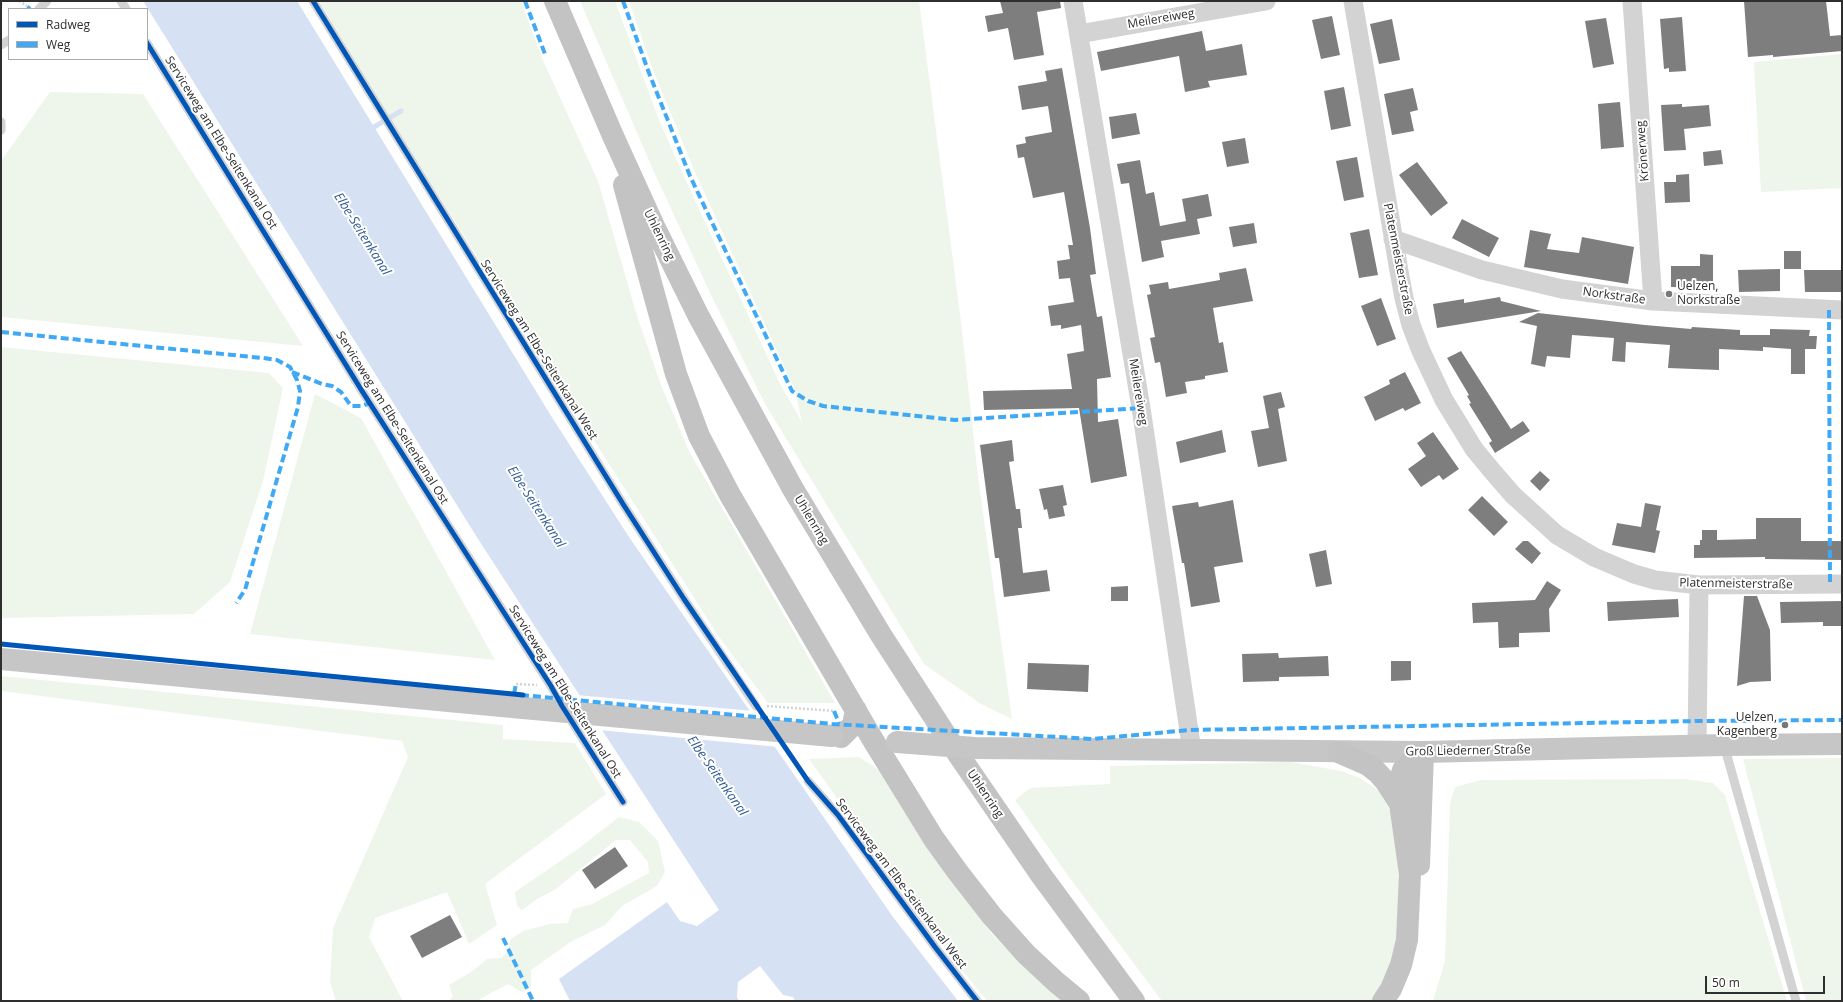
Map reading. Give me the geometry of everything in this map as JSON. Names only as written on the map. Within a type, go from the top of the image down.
[{"type":"highway","name":"Uhlenring","points":[[555,1],[612,136],[654,226],[709,335],[792,489],[881,635],[999,815],[1134,1001]]},
{"type":"highway","points":[[612,136],[676,374],[699,436],[730,495],[873,740],[934,839],[957,871],[1026,954],[1079,1001]]},
{"type":"highway","points":[[836,736],[853,726],[856,710]]},
{"type":"highway","points":[[1338,752],[1368,765],[1377,772],[1386,782],[1400,804]]},
{"type":"highway","points":[[1384,1001],[1391,989],[1401,965],[1408,940],[1410,874],[1400,804],[1400,780],[1404,770],[1423,752]]},
{"type":"highway","points":[[1396,1001],[1404,985],[1410,963],[1418,919],[1423,752]]},
{"type":"highway","points":[[1121,983],[1143,1001]]},
{"type":"main road","name":"Groß Liederner Straße","points":[[1,659],[873,740],[976,748],[1423,752],[1724,745],[1842,744]]},
{"type":"street","name":"Meilereiweg","points":[[1073,1],[1141,408],[1192,751]]},
{"type":"street","name":"Meilereiweg","points":[[1079,34],[1266,1]]},
{"type":"street","name":"Platenmeisterstraße","points":[[1353,1],[1404,298],[1420,351],[1434,382],[1458,424],[1493,472],[1513,494],[1546,525],[1575,547],[1594,558],[1634,574],[1655,580],[1699,585],[1842,584]]},
{"type":"street","name":"Krönerweg","points":[[1632,1],[1654,301]]},
{"type":"street","name":"Norkstraße","points":[[1393,239],[1489,272],[1562,289],[1654,301],[1842,310]]},
{"type":"street","points":[[1697,746],[1699,585]]},
{"type":"lane","name":"Serviceweg am Elbe-Seitenkanal West","points":[[313,1],[623,504],[684,599],[756,706]]},
{"type":"lane","name":"Serviceweg am Elbe-Seitenkanal Ost","points":[[148,45],[362,391],[551,686],[562,706],[623,802]]},
{"type":"lane","points":[[1,122],[1,130]]},
{"type":"lane","points":[[1724,745],[1796,1001]]},
{"type":"lane","name":"Serviceweg am Elbe-Seitenkanal West","points":[[808,781],[838,815],[935,947],[977,1001]]},
{"type":"path","points":[[1,5],[4,1]]},
{"type":"path","points":[[19,1],[27,7]]},
{"type":"path","points":[[756,706],[834,711]]},
{"type":"shaded area","points":[[319,1],[521,1],[542,58],[598,181],[636,313],[661,385],[689,451],[835,703],[768,703],[717,634],[397,130]]},
{"type":"shaded area","points":[[580,1],[615,1],[659,120],[685,179],[780,384],[802,422],[794,388],[694,170],[653,70],[629,1],[919,1],[961,322],[978,477],[1012,719],[981,704],[924,664],[765,404],[712,297],[654,172]]},
{"type":"shaded area","points":[[1842,54],[1842,188],[1761,192],[1754,62]]},
{"type":"shaded area","points":[[50,92],[143,94],[303,346],[1,317],[1,161]]},
{"type":"shaded area","points":[[1,347],[269,373],[283,388],[263,481],[230,582],[194,614],[1,618]]},
{"type":"shaded area","points":[[315,394],[361,418],[495,660],[250,634]]},
{"type":"shaded area","points":[[1,676],[503,725],[503,739],[575,743],[606,794],[485,884],[497,925],[469,944],[447,892],[375,918],[369,937],[403,1001],[336,1001],[330,982],[333,928],[408,757],[402,741],[1,691]]},
{"type":"shaded area","points":[[859,757],[875,767],[890,783],[928,847],[991,933],[1036,978],[1064,1001],[987,1001],[942,945],[809,759]]},
{"type":"shaded area","points":[[1842,758],[1842,1001],[1806,1001],[1743,759]]},
{"type":"shaded area","points":[[1291,762],[1341,771],[1360,778],[1379,791],[1389,809],[1397,830],[1399,856],[1400,944],[1375,1001],[1162,1001],[1069,877],[1015,800],[1030,788],[1110,784],[1110,766]]},
{"type":"shaded area","points":[[1685,779],[1713,783],[1725,795],[1787,1001],[1433,1001],[1445,961],[1450,804],[1455,787],[1482,780]]},
{"type":"shaded area","points":[[619,817],[639,822],[658,841],[665,872],[657,886],[622,906],[605,925],[572,941],[531,970],[531,987],[522,992],[508,984],[480,999],[480,1001],[449,1001],[453,996],[449,985],[471,972],[487,959],[501,958],[506,953],[511,939],[523,931],[550,924],[568,923],[573,909],[592,904],[649,873],[648,862],[630,840],[616,840],[556,889],[537,899],[522,910],[517,906],[515,892],[578,849]]},
{"type":"water","name":"Elbe-Seitenkanal","points":[[143,1],[297,1],[553,419],[631,540],[893,917],[958,1001],[795,1001],[793,997],[783,995],[760,966],[738,982],[737,997],[739,1001],[570,1001],[559,979],[667,902],[680,921],[697,926],[719,910],[478,539]]},
{"type":"pier","points":[[576,695],[753,711],[779,747],[599,730]]},
{"type":"building","points":[[1000,1],[1060,1],[1061,8],[1037,12],[1044,55],[1014,60],[1008,28],[988,32],[985,16],[1003,13]]},
{"type":"building","points":[[1744,1],[1826,1],[1830,36],[1842,35],[1842,51],[1773,57],[1773,55],[1748,57]]},
{"type":"building","points":[[1332,16],[1340,55],[1321,59],[1312,20]]},
{"type":"building","points":[[1682,17],[1686,71],[1669,72],[1669,68],[1664,69],[1660,19]]},
{"type":"building","points":[[1606,18],[1614,64],[1593,68],[1585,21]]},
{"type":"building","points":[[1392,19],[1400,60],[1379,64],[1370,24]]},
{"type":"building","points":[[1202,31],[1206,51],[1242,44],[1247,75],[1208,81],[1210,87],[1185,92],[1179,56],[1101,71],[1097,52]]},
{"type":"building","points":[[1062,68],[1090,228],[1096,274],[1090,275],[1097,317],[1102,316],[1111,377],[1097,379],[1098,422],[1118,419],[1127,476],[1091,483],[1079,408],[984,410],[983,391],[1072,389],[1067,354],[1084,351],[1081,325],[1061,329],[1061,325],[1051,326],[1048,306],[1074,302],[1070,278],[1059,279],[1057,261],[1070,259],[1068,245],[1073,245],[1064,192],[1033,198],[1024,157],[1018,158],[1016,145],[1026,143],[1025,137],[1052,132],[1048,106],[1022,110],[1018,86],[1047,81],[1045,71]]},
{"type":"building","points":[[1344,87],[1351,126],[1331,130],[1324,91]]},
{"type":"building","points":[[1413,88],[1418,110],[1410,112],[1414,131],[1392,135],[1384,94]]},
{"type":"building","points":[[1620,102],[1624,147],[1601,149],[1598,104]]},
{"type":"building","points":[[1682,104],[1682,107],[1709,105],[1711,126],[1684,129],[1686,150],[1664,151],[1661,105]]},
{"type":"building","points":[[1136,113],[1140,134],[1112,139],[1109,117]]},
{"type":"building","points":[[1245,138],[1249,163],[1227,167],[1222,142]]},
{"type":"building","points":[[1721,150],[1723,164],[1704,166],[1703,152]]},
{"type":"building","points":[[1357,157],[1364,197],[1344,201],[1336,161]]},
{"type":"building","points":[[1140,160],[1146,194],[1154,192],[1160,226],[1186,221],[1182,199],[1208,194],[1212,216],[1197,219],[1200,234],[1161,241],[1164,257],[1142,262],[1129,183],[1121,184],[1117,164]]},
{"type":"building","points":[[1417,162],[1448,203],[1431,216],[1399,175]]},
{"type":"building","points":[[1689,174],[1690,202],[1665,203],[1664,182],[1676,182],[1676,175]]},
{"type":"building","points":[[1462,219],[1499,238],[1489,257],[1452,238]]},
{"type":"building","points":[[1254,223],[1257,243],[1233,247],[1229,227]]},
{"type":"building","points":[[1369,229],[1378,275],[1359,278],[1350,233]]},
{"type":"building","points":[[1530,230],[1551,234],[1547,249],[1579,253],[1582,237],[1634,247],[1628,284],[1524,267]]},
{"type":"building","points":[[1784,251],[1801,251],[1801,269],[1784,269]]},
{"type":"building","points":[[1700,254],[1713,255],[1713,288],[1671,287],[1671,266],[1700,266]]},
{"type":"building","points":[[1246,268],[1253,301],[1213,308],[1219,343],[1223,342],[1228,372],[1205,376],[1205,379],[1185,382],[1187,393],[1166,397],[1160,362],[1155,363],[1150,338],[1155,337],[1147,295],[1151,294],[1149,285],[1168,282],[1169,289],[1220,280],[1219,273]]},
{"type":"building","points":[[1780,269],[1780,291],[1739,292],[1738,270]]},
{"type":"building","points":[[1804,270],[1842,270],[1842,292],[1805,292]]},
{"type":"building","points":[[1500,297],[1501,301],[1541,311],[1437,328],[1433,304],[1464,299],[1464,303]]},
{"type":"building","points":[[1381,298],[1396,339],[1377,346],[1361,306]]},
{"type":"building","points":[[1538,313],[1691,329],[1692,327],[1740,330],[1740,335],[1770,335],[1770,329],[1810,330],[1809,336],[1817,336],[1816,349],[1805,349],[1805,374],[1791,374],[1791,349],[1763,347],[1763,351],[1719,349],[1719,370],[1668,368],[1670,345],[1626,342],[1625,362],[1612,361],[1614,338],[1572,335],[1570,358],[1547,356],[1545,367],[1531,364],[1537,326],[1519,322]]},
{"type":"building","points":[[1461,351],[1511,429],[1523,421],[1530,431],[1495,453],[1489,443],[1492,441],[1469,404],[1471,403],[1467,396],[1469,395],[1447,358]]},
{"type":"building","points":[[1405,372],[1421,403],[1405,411],[1403,408],[1375,421],[1364,397],[1390,384],[1389,380]]},
{"type":"building","points":[[1281,392],[1285,407],[1278,409],[1287,461],[1258,467],[1251,431],[1269,428],[1263,396]]},
{"type":"building","points":[[1222,430],[1226,452],[1180,463],[1176,442]]},
{"type":"building","points":[[1433,432],[1459,469],[1443,480],[1439,475],[1421,487],[1408,469],[1426,456],[1417,443]]},
{"type":"building","points":[[1012,440],[1014,461],[1009,462],[1016,509],[1020,509],[1022,528],[1018,528],[1023,573],[1047,570],[1050,591],[1004,597],[999,558],[995,558],[980,445]]},
{"type":"building","points":[[1540,471],[1550,480],[1540,491],[1530,481]]},
{"type":"building","points":[[1063,485],[1067,505],[1063,506],[1065,516],[1049,519],[1047,509],[1044,510],[1039,489]]},
{"type":"building","points":[[1482,496],[1508,522],[1494,536],[1468,510]]},
{"type":"building","points":[[1233,500],[1243,562],[1214,567],[1220,602],[1191,607],[1184,563],[1182,563],[1172,506],[1198,502],[1199,507]]},
{"type":"building","points":[[1645,503],[1661,506],[1656,530],[1660,531],[1655,553],[1612,545],[1617,523],[1641,527]]},
{"type":"building","points":[[1756,518],[1801,518],[1801,541],[1842,541],[1842,560],[1765,559],[1765,557],[1694,558],[1694,545],[1700,545],[1700,540],[1702,540],[1702,530],[1717,530],[1717,540],[1756,539]]},
{"type":"building","points":[[1523,541],[1528,541],[1541,553],[1532,564],[1515,549]]},
{"type":"building","points":[[1326,550],[1332,584],[1316,587],[1309,554]]},
{"type":"building","points":[[1547,581],[1561,590],[1549,609],[1550,632],[1519,633],[1519,647],[1499,648],[1498,622],[1473,623],[1472,603],[1535,600]]},
{"type":"building","points":[[1128,586],[1128,601],[1111,601],[1111,587]]},
{"type":"building","points":[[1744,596],[1757,596],[1770,630],[1771,681],[1750,682],[1737,686]]},
{"type":"building","points":[[1678,599],[1679,617],[1608,621],[1607,602]]},
{"type":"building","points":[[1842,601],[1842,626],[1823,626],[1823,622],[1781,623],[1780,602]]},
{"type":"building","points":[[1278,653],[1279,658],[1328,656],[1329,676],[1279,677],[1279,681],[1243,682],[1242,654]]},
{"type":"building","points":[[1391,661],[1411,661],[1411,680],[1391,681]]},
{"type":"building","points":[[1028,663],[1089,665],[1088,692],[1027,689]]},
{"type":"building","points":[[615,847],[628,866],[595,889],[582,870]]},
{"type":"building","points":[[450,915],[462,937],[422,958],[410,936]]},
{"type":"waterway","points":[[374,127],[401,111]]},
{"type":"marked path","points":[[525,1],[545,54]]},
{"type":"marked path","points":[[623,1],[649,73],[690,176],[792,391],[808,401],[823,406],[955,420],[1141,408]]},
{"type":"marked path","points":[[1829,310],[1830,584]]},
{"type":"marked path","points":[[1,332],[263,358],[277,360],[290,367],[297,380],[300,391],[298,407],[245,590],[236,603]]},
{"type":"marked path","points":[[292,372],[322,384],[332,386],[341,392],[351,406],[362,406],[370,403]]},
{"type":"marked path","points":[[514,694],[516,684]]},
{"type":"marked path","points":[[521,695],[832,724],[1093,739],[1189,730],[1698,721],[1842,720]]},
{"type":"marked path","points":[[834,711],[839,723]]},
{"type":"marked path","points":[[503,938],[533,1001]]},
{"type":"cycle path","points":[[313,1],[623,504],[684,599],[808,781],[838,815],[935,947],[977,1001]]},
{"type":"cycle path","points":[[148,45],[362,391],[551,686],[562,706],[623,802]]},
{"type":"cycle path","points":[[1,644],[523,695]]},
{"type":"place","name":"Uelzen, Norkstraße","points":[[1669,294]]},
{"type":"place","name":"Uelzen, Kagenberg","points":[[1785,725]]}]
